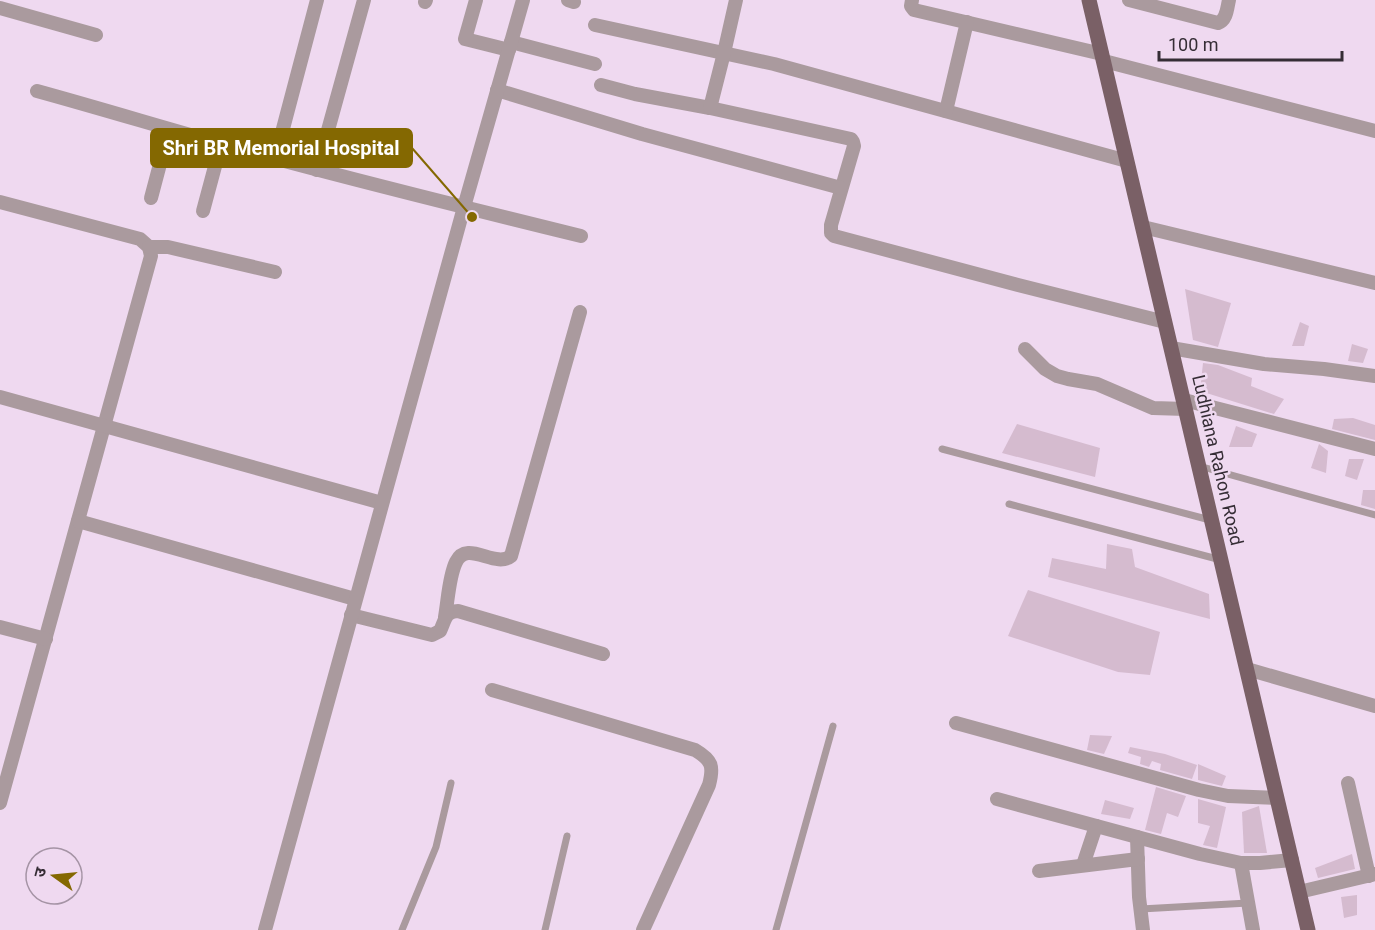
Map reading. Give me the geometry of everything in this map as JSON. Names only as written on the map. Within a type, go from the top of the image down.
[{"type":"main road","name":"Ludhiana Rahon Road","points":[[1089,0],[1308,930]]},
{"type":"street","points":[[275,159],[317,0]]},
{"type":"street","points":[[317,170],[364,0]]},
{"type":"street","points":[[476,0],[465,39],[594,64]]},
{"type":"street","points":[[265,930],[523,0]]},
{"type":"street","points":[[710,108],[736,0]]},
{"type":"street","points":[[912,0],[910,6],[914,10],[967,22],[1375,131]]},
{"type":"street","points":[[1129,0],[1170,5],[1218,23],[1225,18],[1229,0]]},
{"type":"street","points":[[0,8],[96,35]]},
{"type":"street","points":[[946,111],[967,22]]},
{"type":"street","points":[[595,26],[774,64],[1127,161]]},
{"type":"street","points":[[601,85],[851,139],[854,146],[831,225],[831,233],[834,236],[1165,322]]},
{"type":"street","points":[[497,90],[642,134],[841,188]]},
{"type":"street","points":[[37,91],[275,159],[581,236]]},
{"type":"street","points":[[151,198],[169,130]]},
{"type":"street","points":[[203,211],[221,144]]},
{"type":"street","points":[[0,202],[140,239],[150,250],[148,267],[0,803]]},
{"type":"street","points":[[1143,227],[1375,283]]},
{"type":"street","points":[[149,247],[168,247],[275,272]]},
{"type":"street","points":[[351,615],[432,635],[440,631],[455,565],[461,555],[471,553],[498,560],[508,559],[512,554],[580,312]]},
{"type":"street","points":[[1171,348],[1264,364],[1375,376]]},
{"type":"street","points":[[1024,349],[1057,376],[1097,384],[1153,408],[1185,405],[1375,449]]},
{"type":"street","points":[[0,397],[382,503]]},
{"type":"street","points":[[78,521],[356,600]]},
{"type":"street","points":[[445,617],[453,611],[464,613],[603,654]]},
{"type":"street","points":[[0,627],[45,639]]},
{"type":"street","points":[[1247,669],[1375,706]]},
{"type":"street","points":[[492,690],[695,750],[705,756],[711,765],[709,785],[643,930]]},
{"type":"street","points":[[956,723],[1199,790],[1228,796],[1277,798]]},
{"type":"street","points":[[1299,892],[1372,875],[1348,783]]},
{"type":"street","points":[[998,799],[1200,854],[1241,862],[1292,860]]},
{"type":"street","points":[[1083,865],[1096,826]]},
{"type":"street","points":[[1137,837],[1143,930]]},
{"type":"street","points":[[1039,871],[1138,859]]},
{"type":"street","points":[[1241,862],[1252,930]]},
{"type":"lane","points":[[942,449],[1212,521]]},
{"type":"lane","points":[[1199,466],[1375,515]]},
{"type":"lane","points":[[1009,504],[1221,560]]},
{"type":"lane","points":[[776,930],[833,726]]},
{"type":"lane","points":[[402,930],[436,847],[451,783]]},
{"type":"lane","points":[[545,930],[567,836]]},
{"type":"lane","points":[[1141,909],[1248,903]]},
{"type":"building","points":[[1185,289],[1231,303],[1218,347],[1193,340]]},
{"type":"building","points":[[1300,322],[1309,326],[1304,346],[1292,346]]},
{"type":"building","points":[[1352,344],[1368,349],[1363,363],[1348,361]]},
{"type":"building","points":[[1203,363],[1218,365],[1252,378],[1251,386],[1284,399],[1274,414],[1200,391]]},
{"type":"building","points":[[1353,418],[1375,425],[1375,440],[1332,429],[1334,419]]},
{"type":"building","points":[[1017,424],[1100,448],[1095,477],[1002,453]]},
{"type":"building","points":[[1236,426],[1257,434],[1252,447],[1229,447]]},
{"type":"building","points":[[1319,444],[1328,451],[1326,473],[1311,468]]},
{"type":"building","points":[[1349,459],[1364,459],[1357,480],[1345,476]]},
{"type":"building","points":[[1363,490],[1375,490],[1375,509],[1361,505]]},
{"type":"building","points":[[1107,544],[1132,549],[1135,567],[1209,594],[1210,619],[1048,577],[1052,558],[1106,569]]},
{"type":"building","points":[[1028,590],[1160,632],[1150,675],[1118,672],[1008,636]]},
{"type":"building","points":[[1090,735],[1112,736],[1104,754],[1087,750]]},
{"type":"building","points":[[1130,747],[1165,754],[1197,765],[1192,779],[1160,770],[1161,764],[1152,761],[1149,767],[1140,764],[1141,757],[1128,753]]},
{"type":"building","points":[[1198,764],[1226,776],[1222,786],[1198,780]]},
{"type":"building","points":[[1156,787],[1186,796],[1178,817],[1167,813],[1161,834],[1145,830]]},
{"type":"building","points":[[1198,799],[1226,807],[1217,848],[1203,845],[1210,826],[1198,823]]},
{"type":"building","points":[[1105,800],[1134,808],[1130,819],[1101,814]]},
{"type":"building","points":[[1259,806],[1267,853],[1244,853],[1242,812]]},
{"type":"building","points":[[1352,854],[1355,869],[1318,878],[1315,868]]},
{"type":"building","points":[[1357,895],[1357,915],[1344,918],[1341,897]]},
{"type":"place","name":"Shri BR Memorial Hospital","points":[[472,217]]}]
